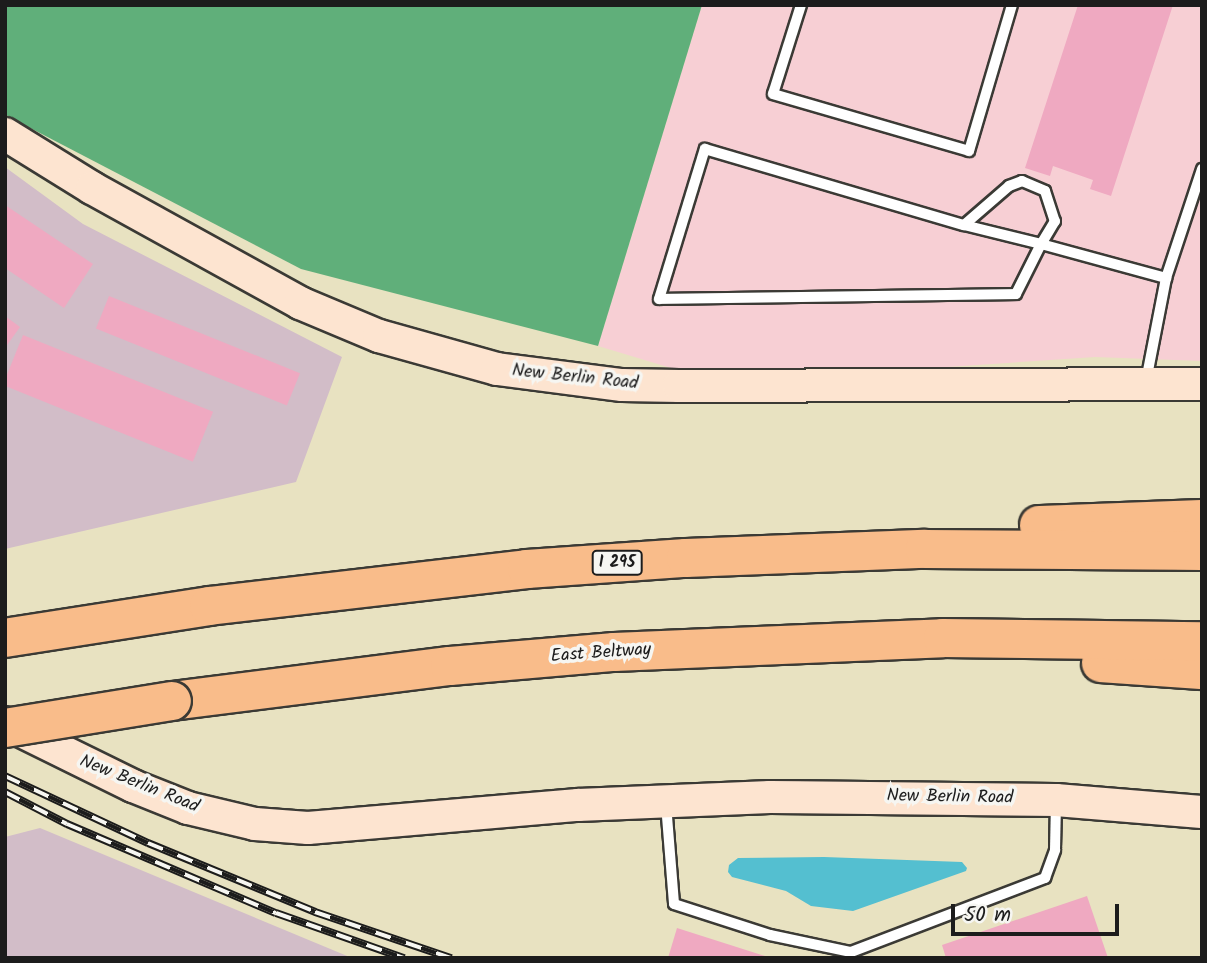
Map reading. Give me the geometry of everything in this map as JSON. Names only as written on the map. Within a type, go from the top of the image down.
[{"type":"highway","points":[[686,558],[814,541],[960,528],[1202,519]]},
{"type":"highway","name":"I 295","points":[[20,635],[380,584],[527,569],[686,558],[925,549],[1202,551]]},
{"type":"highway","name":"East Beltway","points":[[5,725],[450,666],[614,652],[799,642],[943,638],[1202,641]]},
{"type":"highway","points":[[799,642],[1202,670]]},
{"type":"street","name":"New Berlin Road","points":[[5,134],[92,188],[300,303],[379,336],[497,369],[610,384],[679,386],[1202,384]]},
{"type":"street","name":"New Berlin Road","points":[[5,725],[133,786],[188,808],[255,824],[309,828],[403,818],[666,801],[892,796],[1056,800],[1202,812]]},
{"type":"lane","points":[[801,5],[773,94],[970,150],[1012,5]]},
{"type":"lane","points":[[964,225],[1009,186],[1022,181],[1045,191],[1055,221],[1041,244],[1016,294],[659,299],[705,149],[964,225],[1041,244],[1166,278]]},
{"type":"lane","points":[[1146,383],[1166,278],[1202,169]]},
{"type":"lane","points":[[666,801],[674,904],[770,935],[851,952],[1045,878],[1055,850],[1056,800]]},
{"type":"shaded area","points":[[702,5],[1202,5],[1202,361],[1095,357],[918,369],[681,371],[598,346]]},
{"type":"shaded area","points":[[5,167],[83,224],[342,357],[296,482],[5,549]]},
{"type":"shaded area","points":[[40,828],[352,958],[5,958],[5,837]]},
{"type":"green space","points":[[5,5],[702,5],[598,346],[301,269],[11,118],[5,114]]},
{"type":"water","points":[[824,857],[962,862],[967,868],[966,871],[853,911],[811,906],[786,891],[732,877],[728,872],[729,865],[738,858]]},
{"type":"building","points":[[1078,5],[1173,5],[1111,196],[1090,189],[1093,180],[1053,166],[1050,176],[1025,168]]},
{"type":"building","points":[[5,205],[93,264],[64,308],[5,268]]},
{"type":"building","points":[[109,296],[300,373],[287,406],[96,328]]},
{"type":"building","points":[[5,316],[20,327],[5,348]]},
{"type":"building","points":[[23,335],[213,412],[193,462],[5,386],[5,380]]},
{"type":"building","points":[[1087,896],[1108,958],[946,958],[942,945]]},
{"type":"building","points":[[677,928],[768,957],[768,958],[668,958]]},
{"type":"railway","points":[[5,776],[148,843],[315,912],[451,958]]},
{"type":"railway","points":[[5,792],[67,824],[276,913],[404,958]]}]
